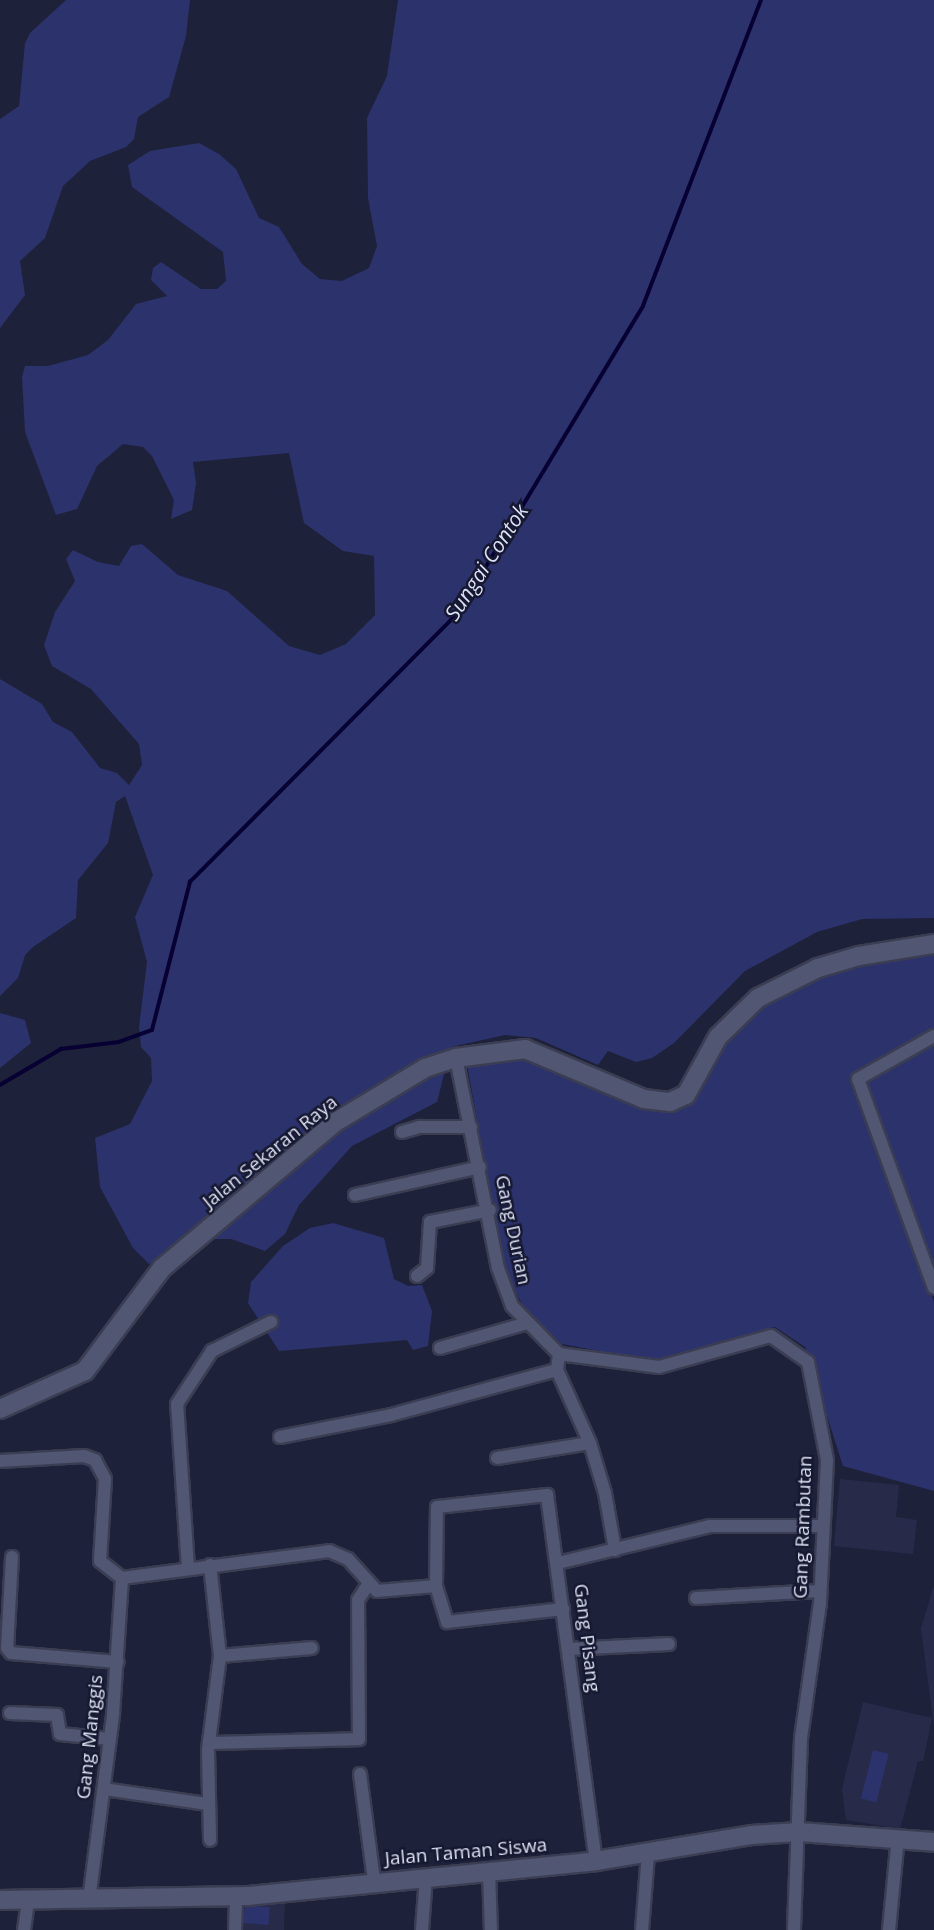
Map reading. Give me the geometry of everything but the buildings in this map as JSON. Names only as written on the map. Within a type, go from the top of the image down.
[{"type":"main road","name":"Jalan Sekaran Raya","points":[[0,1409],[85,1371],[162,1268],[334,1123],[411,1076],[456,1058],[525,1049],[644,1099],[670,1101],[686,1095],[719,1037],[758,998],[818,968],[859,956],[934,944]]},
{"type":"main road","name":"Jalan Taman Siswa","points":[[0,1900],[236,1897],[374,1881],[596,1861],[751,1835],[799,1832],[898,1837],[934,1842]]},
{"type":"street","points":[[934,1036],[858,1079],[934,1288]]},
{"type":"street","name":"Gang Durian","points":[[456,1058],[490,1210],[502,1281],[512,1306],[559,1354]]},
{"type":"street","points":[[402,1132],[420,1126],[471,1127]]},
{"type":"street","points":[[355,1195],[480,1167]]},
{"type":"street","points":[[417,1276],[427,1268],[430,1222],[490,1210]]},
{"type":"street","points":[[188,1568],[177,1404],[212,1350],[271,1322]]},
{"type":"street","points":[[440,1348],[527,1323]]},
{"type":"street","name":"Gang Rambutan","points":[[559,1354],[659,1367],[768,1337],[779,1338],[808,1362],[827,1460],[820,1591],[801,1738],[793,1930]]},
{"type":"street","points":[[559,1354],[557,1370],[590,1443],[606,1493],[615,1550]]},
{"type":"street","points":[[280,1437],[391,1415],[557,1370]]},
{"type":"street","points":[[497,1458],[590,1443]]},
{"type":"street","points":[[0,1461],[84,1455],[94,1460],[105,1479],[100,1562],[122,1578],[330,1551],[348,1559],[369,1583],[383,1592],[436,1586]]},
{"type":"street","points":[[558,1563],[547,1495],[446,1503],[434,1512],[436,1586],[447,1622],[563,1609]]},
{"type":"street","name":"Gang Pisang","points":[[596,1861],[558,1563],[710,1526],[823,1526]]},
{"type":"street","points":[[12,1557],[5,1573],[7,1648],[11,1653],[118,1662]]},
{"type":"street","points":[[210,1565],[220,1656],[209,1743],[207,1804],[210,1839]]},
{"type":"street","name":"Gang Manggis","points":[[89,1900],[118,1662],[122,1578]]},
{"type":"street","points":[[209,1743],[359,1739],[358,1600],[369,1583]]},
{"type":"street","points":[[696,1598],[820,1591]]},
{"type":"street","points":[[568,1649],[669,1644]]},
{"type":"street","points":[[220,1656],[312,1648]]},
{"type":"street","points":[[10,1713],[57,1715],[60,1734],[110,1739]]},
{"type":"street","points":[[360,1774],[374,1881]]},
{"type":"street","points":[[104,1789],[207,1804]]},
{"type":"street","points":[[889,1930],[898,1837]]},
{"type":"street","points":[[642,1930],[648,1853]]},
{"type":"street","points":[[489,1871],[491,1930]]},
{"type":"street","points":[[422,1930],[426,1877]]},
{"type":"street","points":[[235,1930],[236,1897]]},
{"type":"street","points":[[24,1930],[28,1901]]},
{"type":"shaded area","points":[[66,0],[190,0],[186,36],[169,97],[138,117],[134,139],[126,147],[90,161],[63,186],[45,238],[20,261],[25,295],[0,328],[0,119],[19,106],[25,43],[30,33]]},
{"type":"shaded area","points":[[398,0],[934,0],[934,918],[862,919],[817,932],[745,971],[674,1043],[652,1058],[636,1062],[608,1051],[598,1065],[536,1038],[505,1035],[451,1047],[437,1102],[352,1146],[299,1205],[285,1234],[265,1251],[231,1239],[188,1239],[149,1264],[133,1248],[100,1187],[95,1138],[130,1124],[152,1081],[151,1058],[141,1047],[139,1027],[147,962],[135,917],[153,875],[125,796],[116,802],[108,843],[78,880],[76,918],[25,955],[18,978],[0,996],[0,679],[42,704],[53,722],[72,732],[100,768],[117,773],[129,785],[142,765],[139,744],[91,689],[52,666],[44,645],[55,612],[75,581],[66,559],[73,550],[98,562],[119,566],[131,546],[142,544],[178,575],[227,591],[289,646],[320,655],[346,644],[375,615],[374,556],[343,551],[304,523],[289,453],[193,462],[196,483],[192,510],[171,519],[174,500],[152,456],[143,447],[123,444],[97,466],[77,509],[56,515],[25,432],[22,377],[25,366],[48,366],[88,355],[108,340],[136,304],[167,296],[151,280],[153,268],[161,262],[201,289],[217,289],[226,281],[223,252],[132,187],[128,165],[150,151],[199,143],[219,154],[236,169],[259,218],[279,227],[302,264],[320,279],[342,281],[369,268],[377,246],[368,198],[367,118],[387,76]]},
{"type":"shaded area","points":[[934,947],[934,1033],[855,1077],[934,1302],[934,1491],[843,1466],[805,1347],[775,1327],[654,1361],[562,1344],[527,1313],[504,1271],[466,1059],[524,1051],[679,1104],[718,1046],[761,1002],[818,972]]},
{"type":"shaded area","points":[[0,1013],[25,1020],[31,1043],[0,1068]]},
{"type":"shaded area","points":[[934,1041],[934,1265],[865,1080]]},
{"type":"shaded area","points":[[333,1223],[384,1238],[394,1279],[408,1286],[422,1285],[432,1311],[428,1346],[413,1350],[407,1340],[279,1351],[248,1303],[251,1282],[283,1246],[310,1228]]},
{"type":"shaded area","points":[[840,1479],[899,1485],[896,1517],[917,1520],[913,1554],[834,1546]]},
{"type":"shaded area","points":[[934,1585],[934,1728],[921,1628]]},
{"type":"shaded area","points":[[863,1702],[932,1718],[923,1761],[918,1761],[900,1829],[846,1820],[842,1789]]},
{"type":"shaded area","points":[[873,1750],[889,1754],[876,1802],[861,1799]]},
{"type":"shaded area","points":[[239,1900],[285,1902],[284,1930],[238,1930]]},
{"type":"shaded area","points":[[245,1905],[270,1907],[268,1925],[243,1923]]},
{"type":"waterway","name":"Sungai Contok","points":[[0,1085],[61,1049],[119,1042],[152,1030],[190,882],[458,613],[643,306],[761,0]]}]
